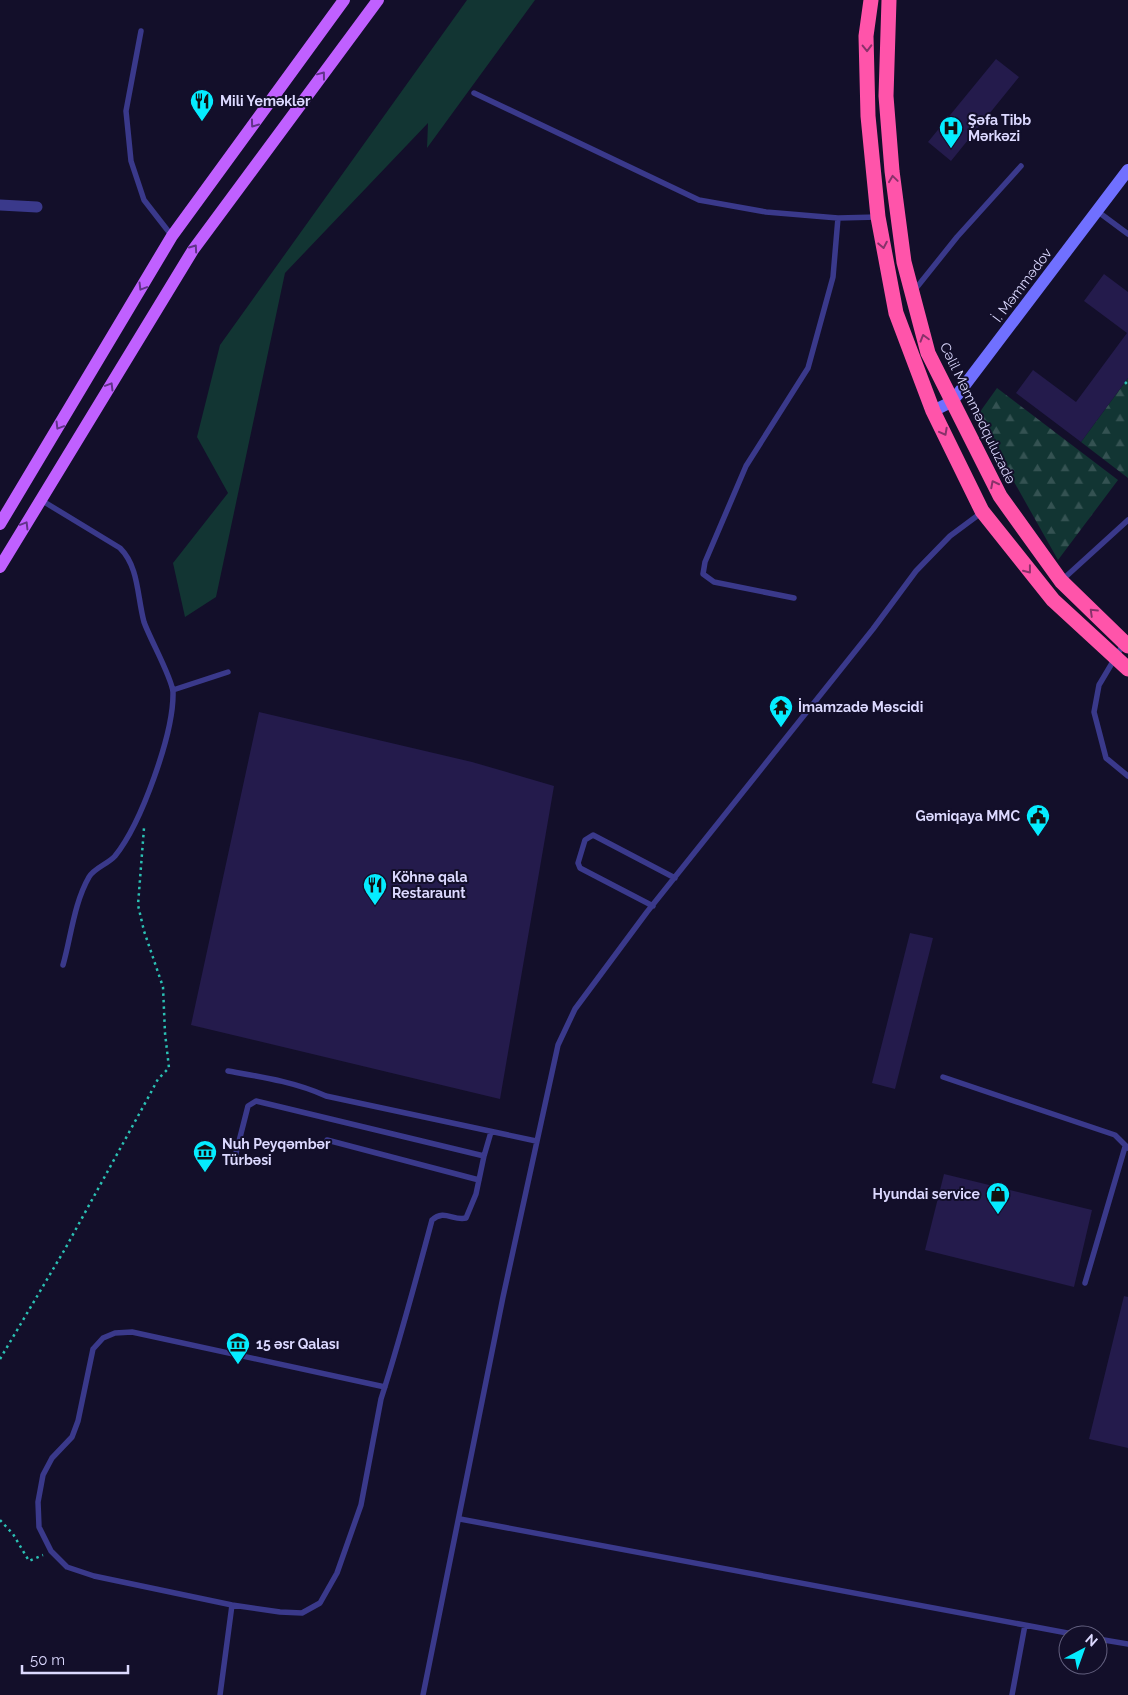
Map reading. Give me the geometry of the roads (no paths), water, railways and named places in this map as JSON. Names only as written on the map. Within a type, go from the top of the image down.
[{"type":"highway","points":[[871,0],[866,36],[868,116],[878,217],[896,313],[933,411],[982,511],[1053,600],[1114,659],[1128,670]]},
{"type":"highway","name":"Cəlil Məmmədquluzadə","points":[[889,0],[886,96],[893,180],[904,262],[928,353],[1000,496],[1061,581],[1126,645]]},
{"type":"main road","points":[[0,524],[172,236],[344,0]]},
{"type":"main road","points":[[0,567],[193,250],[378,0]]},
{"type":"main road","name":"İ. Məmmədov","points":[[933,411],[951,402],[1128,170]]},
{"type":"street","points":[[0,205],[37,207]]},
{"type":"lane","points":[[141,31],[126,110],[131,161],[144,200],[172,236]]},
{"type":"lane","points":[[474,93],[699,200],[766,212],[838,218],[878,217]]},
{"type":"lane","points":[[912,294],[958,236],[1021,166]]},
{"type":"lane","points":[[1096,211],[1128,234]]},
{"type":"lane","points":[[794,598],[714,582],[703,574],[705,562],[746,466],[808,368],[834,277],[838,218]]},
{"type":"lane","points":[[41,500],[120,548],[129,557],[133,566],[145,623],[173,690],[156,773],[141,810],[115,856],[90,875],[83,890],[63,965]]},
{"type":"lane","points":[[423,1695],[536,1141],[558,1045],[575,1010],[652,906],[873,629],[916,571],[950,536],[982,511]]},
{"type":"lane","points":[[1061,581],[1128,520]]},
{"type":"lane","points":[[1126,645],[1114,659],[1099,685],[1094,712],[1106,758],[1128,776]]},
{"type":"lane","points":[[173,690],[228,672]]},
{"type":"lane","points":[[652,906],[580,868],[578,863],[585,840],[593,835],[674,878]]},
{"type":"lane","points":[[228,1072],[281,1081],[305,1087],[326,1096],[536,1141]]},
{"type":"lane","points":[[943,1077],[1115,1135],[1127,1147],[1084,1283]]},
{"type":"lane","points":[[235,1157],[248,1106],[256,1100],[484,1156]]},
{"type":"lane","points":[[384,1387],[132,1332],[115,1333],[103,1338],[93,1349],[78,1421],[72,1437],[52,1458],[43,1475],[38,1502],[40,1527],[51,1551],[67,1567],[94,1576],[232,1605],[302,1613],[320,1603],[337,1573],[361,1505],[384,1387],[432,1220],[437,1215],[444,1214],[466,1218],[470,1212],[491,1132]]},
{"type":"lane","points":[[328,1140],[479,1180]]},
{"type":"lane","points":[[460,1519],[1058,1631]]},
{"type":"lane","points":[[220,1695],[232,1605]]},
{"type":"lane","points":[[1012,1695],[1025,1625]]},
{"type":"lane","points":[[1108,1641],[1128,1644]]},
{"type":"place","name":"Mili Yeməklər","points":[[202,122]]},
{"type":"place","name":"Şəfa Tibb Mərkəzi","points":[[951,149]]},
{"type":"place","name":"İmamzadə Məscidi","points":[[781,728]]},
{"type":"place","name":"Gəmiqaya MMC","points":[[1038,837]]},
{"type":"place","name":"Köhnə qala Restaraunt","points":[[375,906]]},
{"type":"place","name":"Nuh Peyqəmbər Türbəsi","points":[[205,1173]]},
{"type":"place","name":"Hyundai service","points":[[998,1215]]},
{"type":"place","name":"15 əsr Qalası","points":[[238,1365]]}]
